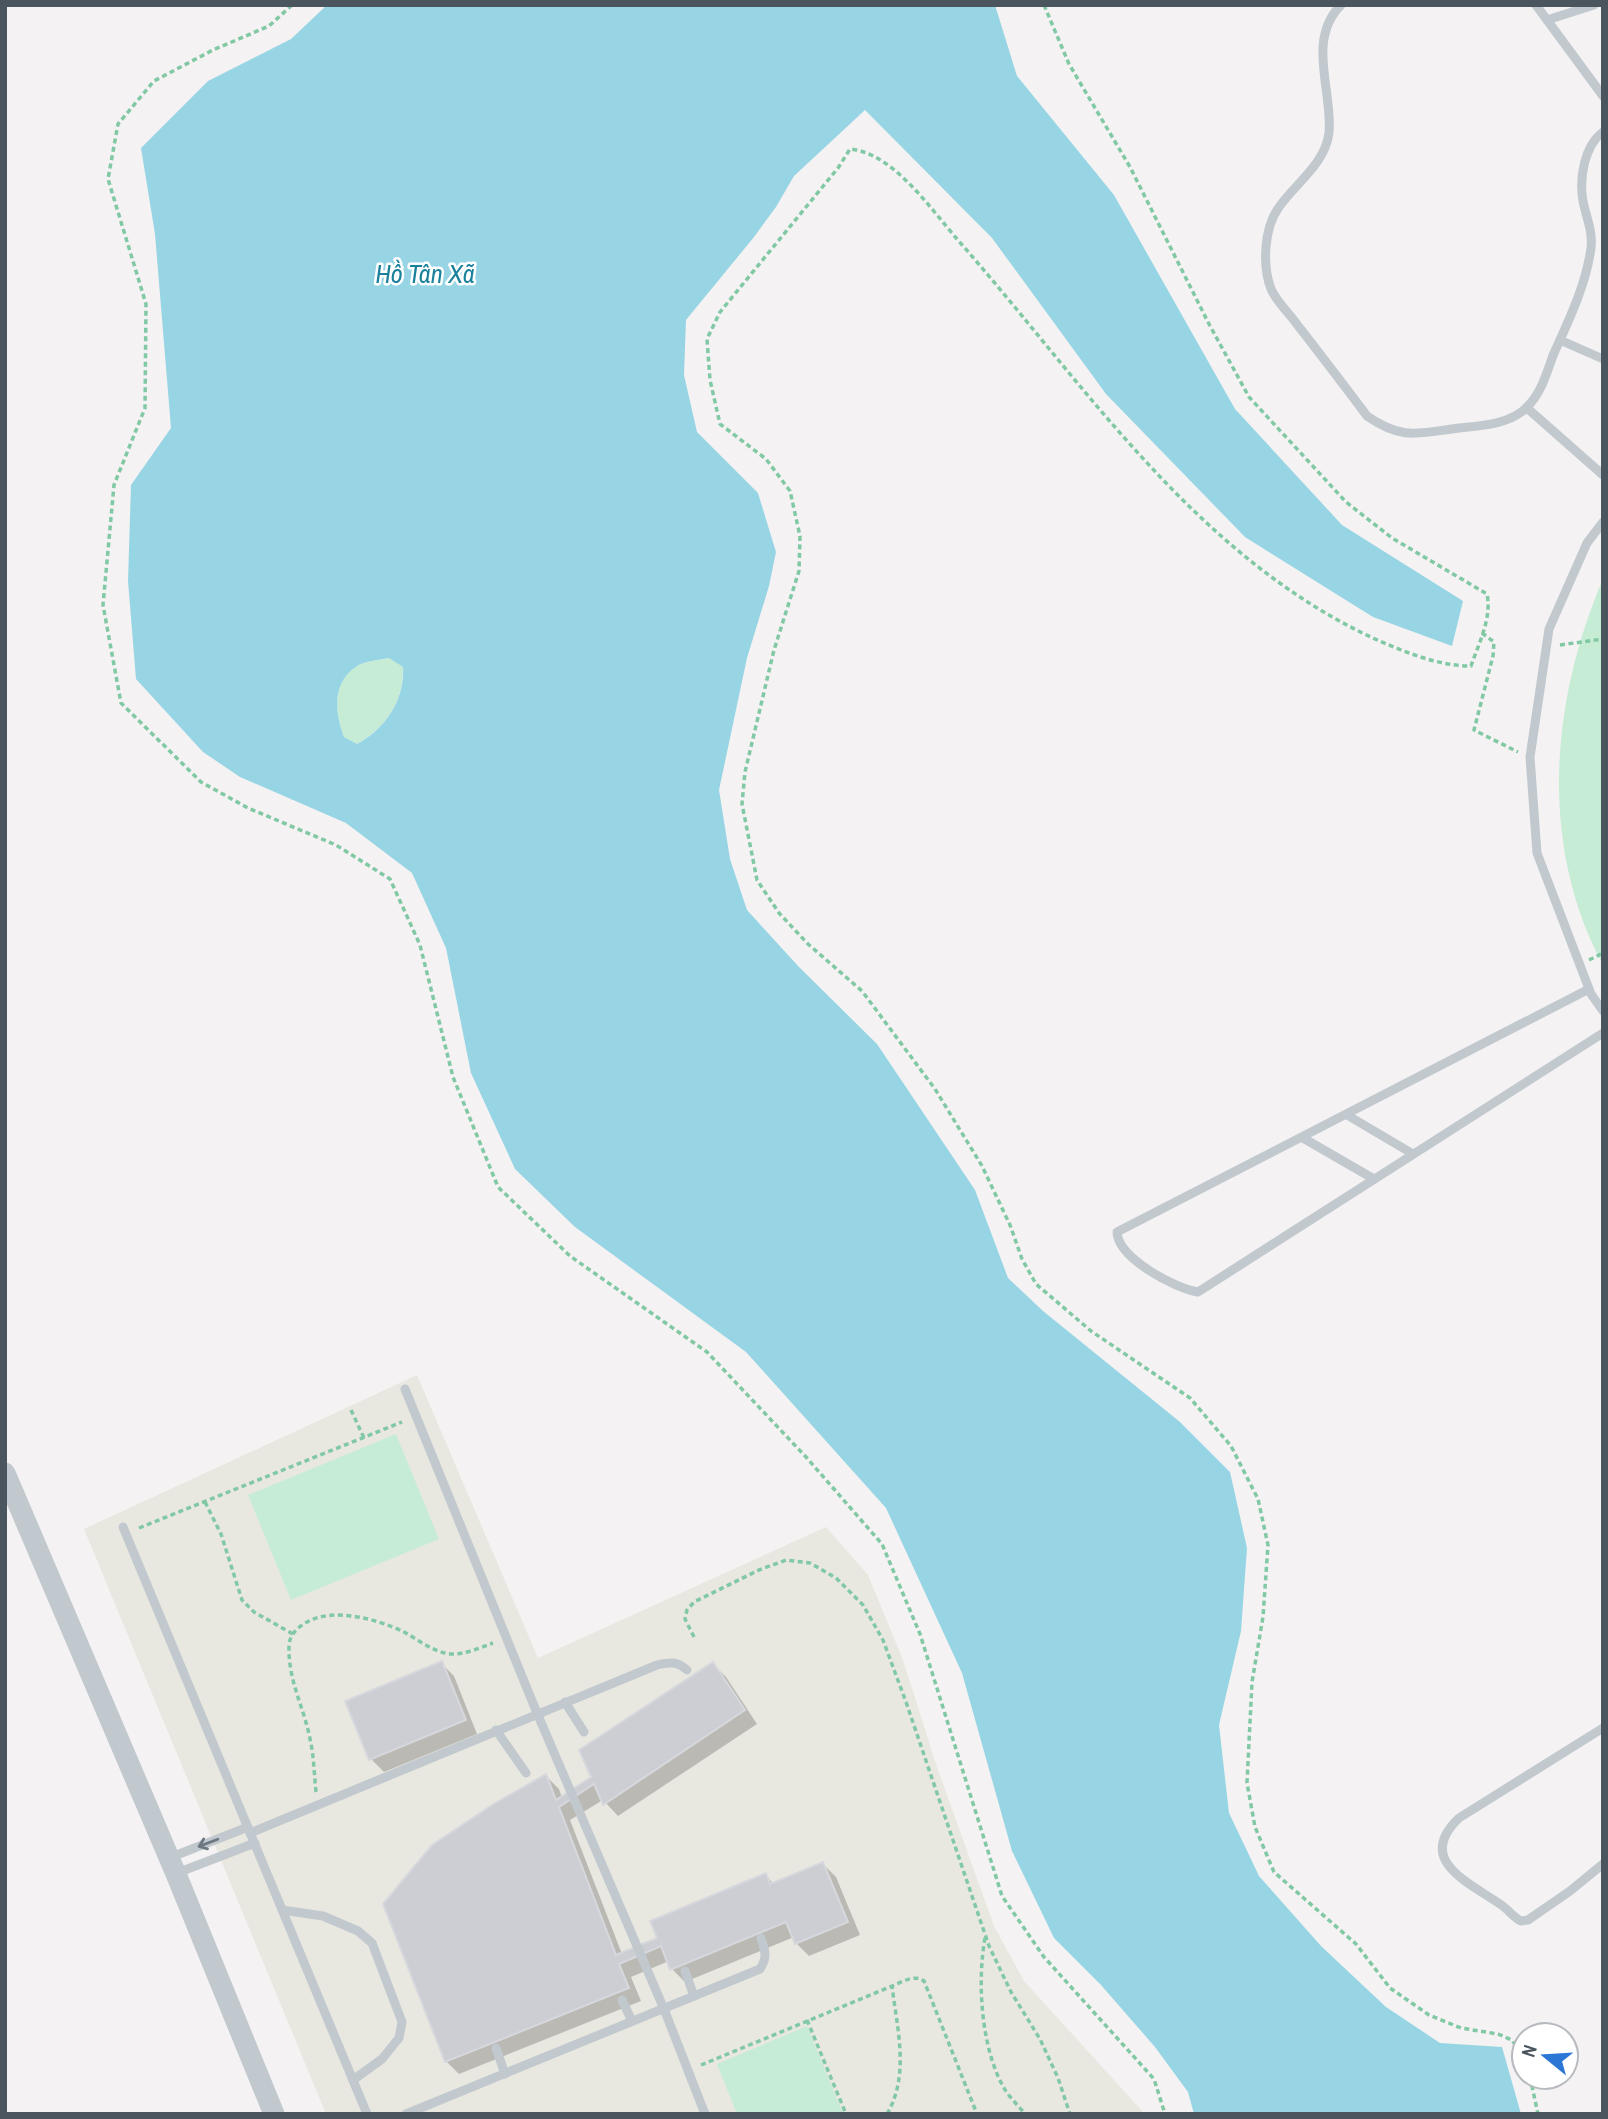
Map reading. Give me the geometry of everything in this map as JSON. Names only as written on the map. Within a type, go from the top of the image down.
[{"type":"street","points":[[5,1473],[274,2114]]},
{"type":"lane","points":[[1340,5],[1327,25],[1323,43],[1330,121],[1327,147],[1277,210],[1267,238],[1266,264],[1271,290],[1367,416],[1387,430],[1409,434],[1499,423],[1527,408],[1539,392],[1579,292],[1591,246],[1582,176],[1588,152],[1603,132]]},
{"type":"lane","points":[[1536,5],[1603,96]]},
{"type":"lane","points":[[1546,20],[1594,5]]},
{"type":"lane","points":[[1560,340],[1603,359]]},
{"type":"lane","points":[[1527,408],[1603,475]]},
{"type":"lane","points":[[1603,522],[1587,543],[1549,629],[1530,757],[1537,853],[1589,989],[1603,1011]]},
{"type":"lane","points":[[1589,989],[1117,1232],[1118,1240],[1131,1257],[1151,1272],[1189,1291],[1198,1292],[1603,1033]]},
{"type":"lane","points":[[1347,1115],[1413,1154]]},
{"type":"lane","points":[[1303,1138],[1374,1179]]},
{"type":"lane","points":[[405,1389],[537,1713],[664,2008],[705,2114]]},
{"type":"lane","points":[[123,1527],[367,2114]]},
{"type":"lane","points":[[172,1866],[249,1830],[657,1665],[670,1662],[687,1670]]},
{"type":"lane","points":[[565,1702],[584,1732]]},
{"type":"lane","points":[[1603,1728],[1459,1818],[1445,1831],[1442,1842],[1447,1864],[1464,1882],[1521,1921],[1528,1920],[1570,1891],[1603,1864]]},
{"type":"lane","points":[[496,1730],[526,1773]]},
{"type":"lane","points":[[172,1866],[255,1843]]},
{"type":"lane","points":[[282,1910],[323,1916],[358,1931],[372,1943],[402,2022],[400,2038],[382,2059],[353,2080]]},
{"type":"lane","points":[[406,2114],[760,1969],[767,1954],[761,1938]]},
{"type":"lane","points":[[685,1971],[694,1996]]},
{"type":"lane","points":[[622,2000],[632,2021]]},
{"type":"lane","points":[[496,2048],[505,2074]]},
{"type":"path","points":[[292,5],[269,26],[213,50],[154,81],[118,124],[108,179],[146,304],[145,408],[114,485],[103,605],[121,703],[201,782],[248,808],[337,845],[390,879],[420,944],[453,1077],[498,1187],[570,1256],[707,1352],[806,1457],[882,1544],[920,1634],[1002,1896],[1044,1956],[1154,2079],[1165,2114]]},
{"type":"path","points":[[1044,5],[1069,64],[1130,167],[1249,397],[1346,502],[1392,538],[1487,594],[1490,608],[1482,633],[1471,666],[1455,666],[1403,652],[1348,626],[1304,600],[1234,548],[1158,476],[1130,445],[1084,393],[996,283],[912,188],[881,159],[864,150],[850,149],[838,168],[720,312],[707,338],[710,380],[720,424],[766,459],[790,491],[800,537],[799,571],[774,650],[745,772],[741,804],[757,880],[786,921],[862,991],[935,1089],[982,1166],[1010,1225],[1022,1259],[1036,1284],[1091,1331],[1189,1398],[1231,1446],[1258,1499],[1268,1545],[1263,1617],[1252,1682],[1247,1783],[1255,1828],[1274,1872],[1356,1944],[1390,1988],[1429,2015],[1461,2028],[1498,2034],[1510,2039]]},
{"type":"path","points":[[1482,633],[1494,642],[1493,656],[1474,730],[1530,757]]},
{"type":"path","points":[[1546,648],[1603,639]]},
{"type":"path","points":[[351,1410],[363,1438]]},
{"type":"path","points":[[139,1528],[402,1422]]},
{"type":"path","points":[[205,1502],[221,1534],[242,1600],[254,1612],[293,1634]]},
{"type":"path","points":[[694,1637],[685,1619],[687,1610],[694,1602],[759,1570],[786,1560],[810,1563],[836,1578],[863,1605],[883,1640],[906,1702],[985,1935],[1012,1992],[1040,2039],[1058,2078],[1070,2114]]},
{"type":"path","points":[[316,1792],[310,1738],[289,1665],[289,1642],[299,1626],[316,1617],[339,1615],[379,1622],[435,1650],[451,1654],[472,1652],[493,1643]]},
{"type":"path","points":[[985,1935],[981,1959],[982,2006],[990,2053],[1004,2088],[1025,2114]]},
{"type":"path","points":[[701,2065],[913,1978],[924,1981],[977,2114]]},
{"type":"path","points":[[887,2114],[900,2082],[899,2040],[892,1986]]},
{"type":"path","points":[[807,2020],[846,2114]]},
{"type":"path","points":[[1533,2091],[1538,2114]]},
{"type":"shaded area","points":[[417,1375],[538,1658],[826,1527],[868,1575],[903,1660],[937,1767],[994,1926],[1024,1981],[1145,2114],[326,2114],[84,1529]]},
{"type":"green space","points":[[1603,579],[1603,965],[1582,919],[1568,871],[1561,822],[1559,772],[1563,723],[1572,673],[1585,625]]},
{"type":"green space","points":[[390,658],[403,667],[397,702],[377,730],[357,744],[344,737],[341,728],[337,708],[339,690],[349,673],[357,666]]},
{"type":"green space","points":[[396,1434],[439,1539],[291,1600],[248,1495]]},
{"type":"green space","points":[[807,2026],[843,2114],[737,2114],[717,2064]]},
{"type":"water","name":"Hồ Tân Xã","points":[[327,5],[995,5],[1017,76],[1114,195],[1235,409],[1342,525],[1463,601],[1452,646],[1373,617],[1245,537],[1106,394],[992,238],[865,110],[794,176],[754,237],[686,320],[684,375],[697,432],[758,493],[776,552],[769,586],[747,658],[719,790],[730,859],[747,910],[799,967],[877,1044],[975,1190],[1008,1278],[1043,1311],[1180,1422],[1230,1472],[1247,1548],[1241,1631],[1219,1725],[1229,1813],[1259,1876],[1321,1946],[1386,2007],[1440,2043],[1502,2047],[1510,2075],[1510,2091],[1514,2091],[1521,2114],[1194,2114],[1188,2092],[1155,2047],[1101,1985],[1054,1938],[1012,1851],[962,1673],[886,1508],[746,1352],[575,1227],[515,1169],[471,1073],[446,948],[412,873],[346,823],[240,777],[203,752],[136,679],[128,581],[131,485],[171,428],[155,234],[141,148],[208,81],[291,39]],"holes":[[[389,658],[403,667],[397,702],[376,730],[357,744],[344,737],[337,699],[349,673],[364,663]]]},
{"type":"building","points":[[442,1661],[466,1720],[369,1760],[345,1701]]},
{"type":"building","points":[[713,1662],[745,1710],[603,1805],[594,1784],[559,1807],[616,1955],[657,1938],[650,1921],[766,1873],[770,1884],[823,1862],[848,1922],[795,1944],[786,1922],[670,1970],[661,1946],[619,1964],[629,1988],[445,2062],[383,1904],[432,1845],[492,1805],[546,1774],[556,1800],[591,1777],[579,1750]]}]
